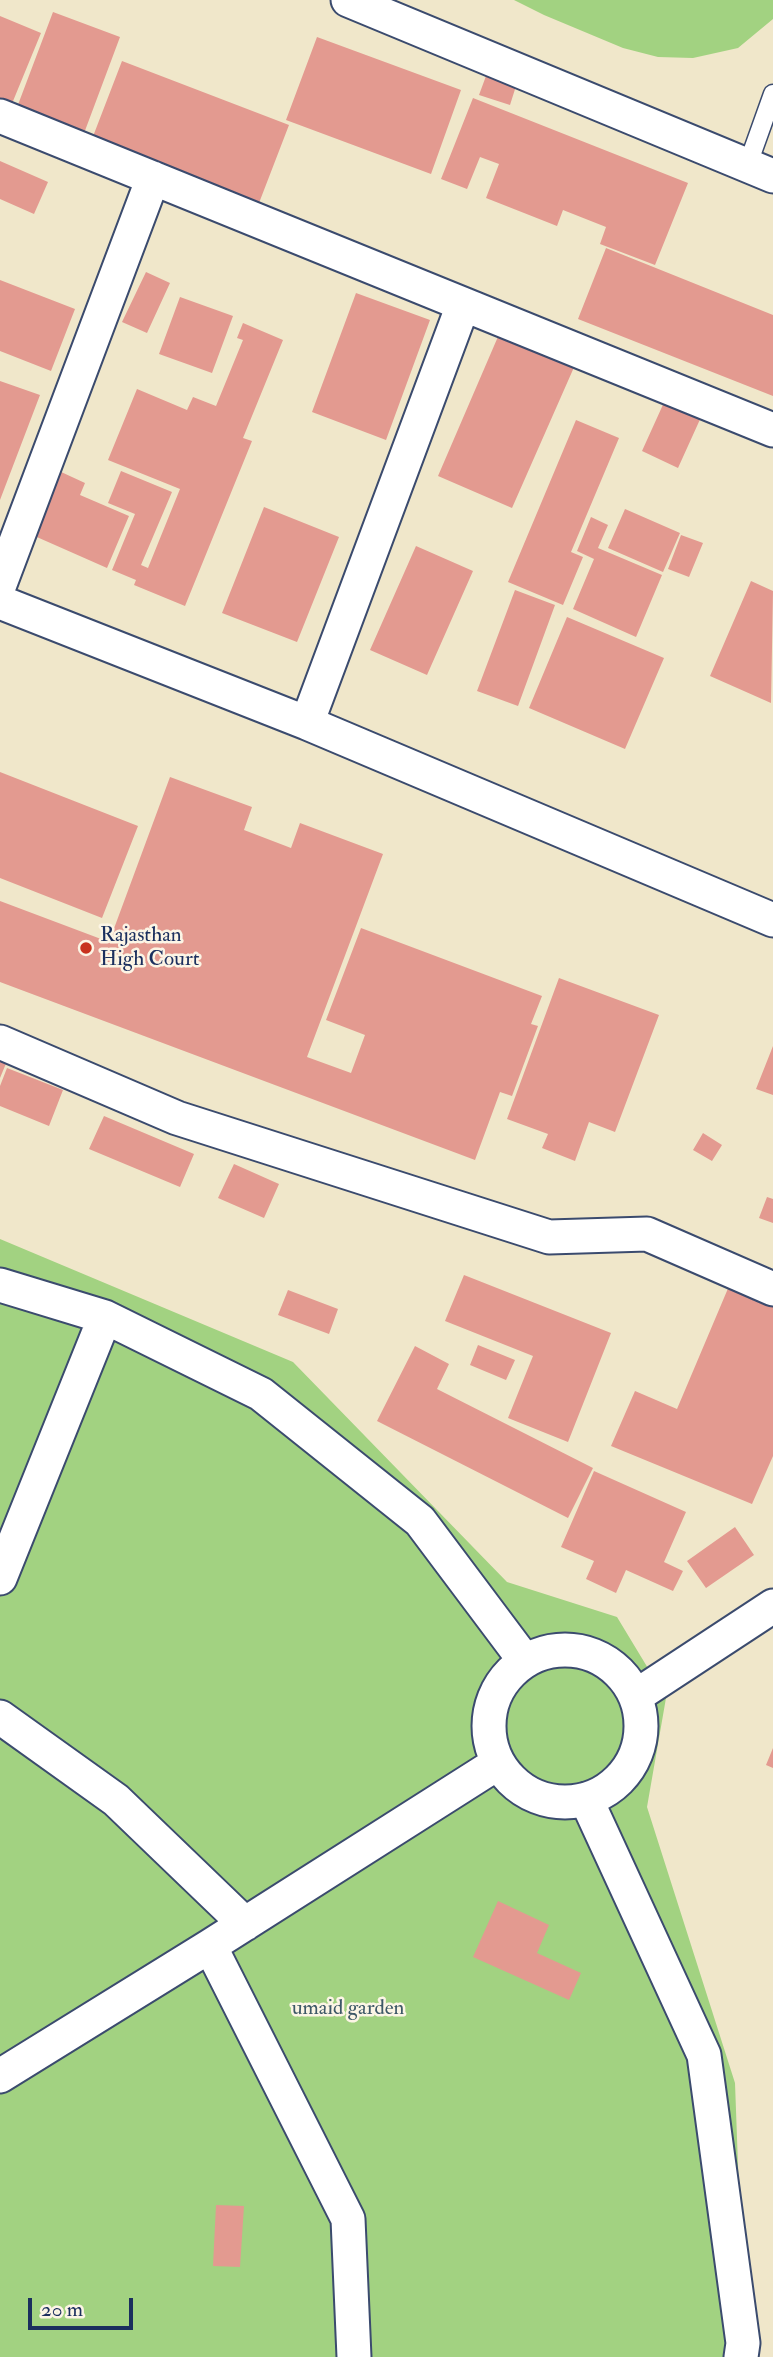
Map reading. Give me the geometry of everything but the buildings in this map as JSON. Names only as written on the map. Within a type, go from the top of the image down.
[{"type":"street","points":[[354,1],[760,170]]},
{"type":"street","points":[[0,116],[773,430]]},
{"type":"street","points":[[0,584],[153,178]]},
{"type":"street","points":[[307,723],[463,305]]},
{"type":"street","points":[[0,602],[307,723],[773,920]]},
{"type":"street","points":[[0,1042],[177,1118],[549,1237],[647,1234],[773,1289]]},
{"type":"street","points":[[1,1289],[105,1317],[261,1394],[420,1521],[525,1661]]},
{"type":"street","points":[[0,1578],[105,1317]]},
{"type":"street","points":[[636,1696],[773,1606]]},
{"type":"street","points":[[552,1650],[578,1650],[592,1654],[617,1669],[636,1696],[641,1722],[640,1735],[630,1766],[612,1785],[586,1799],[562,1802],[535,1796],[517,1785],[498,1763],[490,1739],[490,1710],[500,1685],[525,1661],[552,1650]]},
{"type":"street","points":[[0,1717],[116,1800],[245,1924]]},
{"type":"street","points":[[0,2076],[498,1763]]},
{"type":"street","points":[[586,1799],[704,2055],[743,2343],[741,2357]]},
{"type":"street","points":[[210,1946],[348,2219],[354,2357]]},
{"type":"lane","points":[[760,170],[773,94]]},
{"type":"green space","points":[[514,0],[773,0],[773,19],[738,48],[693,58],[658,57],[623,48]]},
{"type":"green space","name":"umaid garden","points":[[0,1239],[293,1362],[507,1582],[617,1617],[666,1698],[647,1807],[735,2083],[745,2357],[0,2357]]},
{"type":"place","name":"Rajasthan High Court","points":[[86,948]]}]
